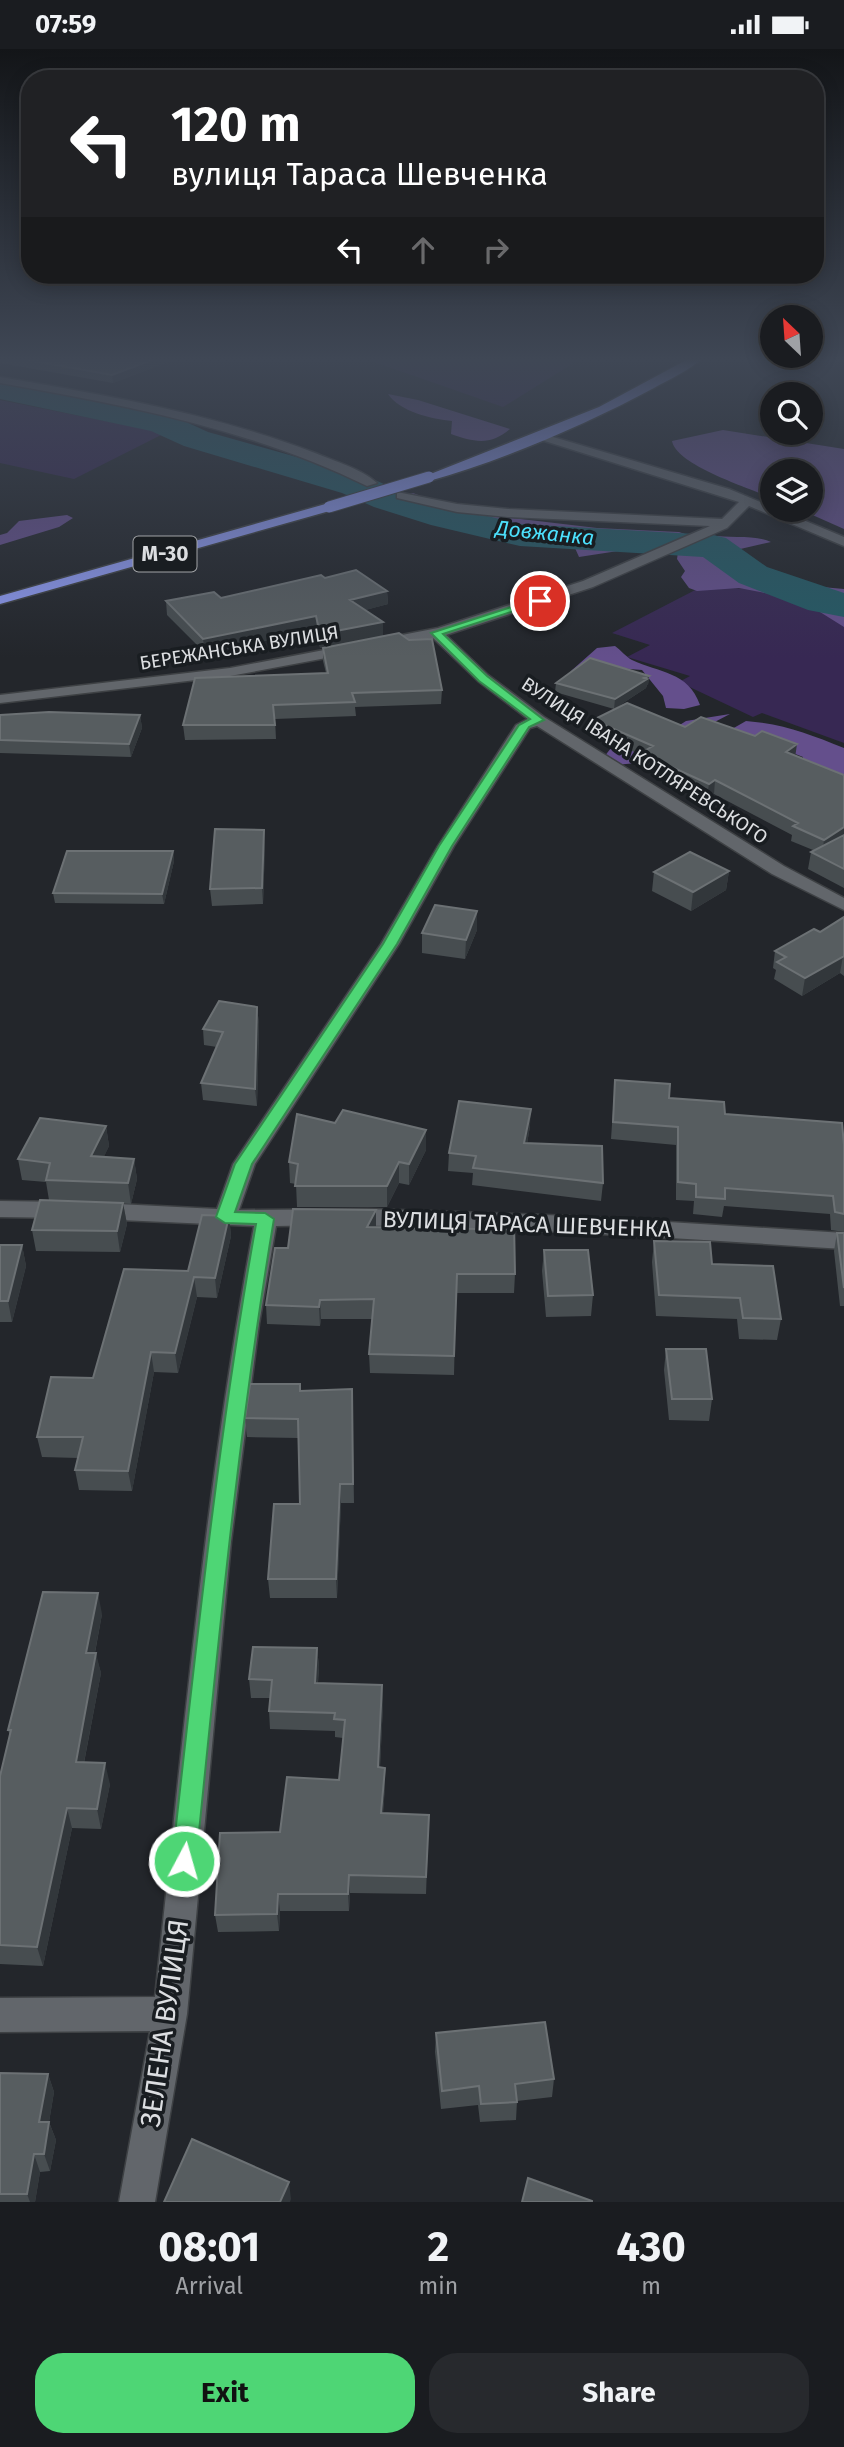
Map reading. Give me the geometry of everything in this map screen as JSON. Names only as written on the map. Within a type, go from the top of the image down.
[{"type":"highway","name":"М-30","points":[[0,600],[329,507],[429,477],[481,457]]},
{"type":"street","points":[[316,457],[371,484]]},
{"type":"street","points":[[612,457],[747,501],[844,543]]},
{"type":"street","points":[[401,495],[457,508],[508,513],[724,523]]},
{"type":"street","name":"БЕРЕЖАНСЬКА ВУЛИЦЯ","points":[[0,699],[230,672],[436,633],[588,584],[724,523],[747,501]]},
{"type":"street","name":"ВУЛИЦЯ ІВАНА КОТЛЯРЕВСЬКОГО","points":[[436,633],[483,678],[539,720],[778,870],[844,905]]},
{"type":"street","points":[[225,1217],[244,1164],[273,1116],[390,944],[446,846],[524,725],[539,720]]},
{"type":"street","name":"ВУЛИЦЯ ТАРАСА ШЕВЧЕНКА","points":[[0,1209],[265,1219],[368,1217],[546,1223],[844,1241]]},
{"type":"street","name":"ЗЕЛЕНА ВУЛИЦЯ","points":[[137,2202],[170,2014],[218,1542],[247,1324],[265,1219]]},
{"type":"street","points":[[0,2015],[170,2014]]},
{"type":"shaded area","points":[[0,457],[117,457],[74,479],[0,463]]},
{"type":"shaded area","points":[[684,457],[844,457],[844,529],[823,520],[823,459],[760,459],[760,493],[699,467]]},
{"type":"shaded area","points":[[413,493],[462,512],[597,528],[679,532],[688,535],[652,550],[618,551],[579,557],[575,548],[523,540],[519,532],[509,529],[485,530],[452,521],[437,522],[393,507],[397,498]]},
{"type":"shaded area","points":[[67,515],[73,518],[59,527],[0,545],[0,535],[7,533],[19,521]]},
{"type":"shaded area","points":[[710,535],[757,538],[771,542],[736,550],[743,558],[738,569],[762,574],[809,593],[822,587],[844,589],[844,627],[812,607],[791,598],[739,588],[697,591],[689,588],[681,577],[685,571],[677,559],[678,552],[705,543]]},
{"type":"shaded area","points":[[701,587],[757,589],[844,621],[844,743],[762,713],[753,717],[679,682],[690,676],[627,657],[650,645],[612,633]]},
{"type":"shaded area","points":[[615,646],[632,660],[680,679],[695,694],[700,705],[684,709],[666,708],[663,696],[642,670],[593,666],[571,671],[597,648]]},
{"type":"shaded area","points":[[730,714],[636,763],[616,765],[604,757],[611,748],[650,744],[686,721]]},
{"type":"shaded area","points":[[746,721],[796,730],[844,748],[844,781],[803,767],[803,757],[732,729]]},
{"type":"building","points":[[356,570],[387,591],[350,600],[383,622],[320,634],[316,616],[203,639],[166,601],[214,592],[221,598],[321,575],[325,578]]},
{"type":"building","points":[[399,633],[409,640],[432,639],[442,690],[352,693],[355,702],[273,705],[275,725],[183,725],[195,678],[328,673],[323,648]]},
{"type":"building","points":[[590,658],[649,676],[615,699],[556,683]]},
{"type":"building","points":[[627,703],[685,727],[701,717],[755,736],[762,731],[797,744],[786,752],[844,775],[844,827],[824,840],[793,826],[798,823],[715,780],[709,784],[641,753],[653,746],[593,720]]},
{"type":"building","points":[[49,712],[140,715],[129,744],[0,740],[0,715]]},
{"type":"building","points":[[215,829],[264,830],[262,888],[210,889]]},
{"type":"building","points":[[844,835],[844,869],[811,852]]},
{"type":"building","points":[[67,851],[173,851],[162,894],[53,893]]},
{"type":"building","points":[[690,852],[729,871],[693,892],[654,872]]},
{"type":"building","points":[[435,905],[477,911],[466,940],[422,933]]},
{"type":"building","points":[[844,917],[844,956],[805,978],[777,962],[786,957],[775,951],[814,929],[820,932]]},
{"type":"building","points":[[219,1001],[257,1007],[255,1089],[201,1083],[223,1032],[203,1029]]},
{"type":"building","points":[[615,1080],[670,1084],[669,1098],[724,1102],[725,1114],[842,1123],[844,1214],[835,1212],[833,1196],[725,1188],[725,1199],[696,1197],[696,1184],[678,1182],[678,1127],[613,1122]]},
{"type":"building","points":[[459,1101],[531,1109],[524,1143],[602,1146],[603,1183],[473,1168],[476,1156],[449,1153]]},
{"type":"building","points":[[343,1110],[426,1130],[409,1164],[399,1162],[387,1186],[295,1186],[298,1164],[289,1162],[297,1114],[335,1123]]},
{"type":"building","points":[[40,1118],[106,1126],[91,1156],[134,1159],[128,1183],[46,1180],[50,1163],[18,1159]]},
{"type":"building","points":[[40,1200],[123,1203],[117,1231],[32,1230]]},
{"type":"building","points":[[293,1209],[376,1210],[367,1227],[476,1229],[476,1221],[514,1222],[515,1274],[457,1274],[454,1356],[369,1354],[374,1299],[320,1300],[319,1307],[266,1305],[275,1248],[288,1248]]},
{"type":"building","points":[[202,1215],[229,1216],[215,1278],[194,1277],[175,1353],[151,1352],[128,1471],[75,1470],[83,1437],[37,1437],[51,1377],[93,1378],[124,1269],[188,1271]]},
{"type":"building","points":[[837,1233],[844,1233],[844,1288]]},
{"type":"building","points":[[654,1241],[710,1242],[712,1264],[773,1266],[781,1319],[743,1318],[740,1298],[659,1295]]},
{"type":"building","points":[[0,1245],[22,1245],[8,1301],[0,1301]]},
{"type":"building","points":[[544,1250],[588,1250],[593,1295],[548,1296]]},
{"type":"building","points":[[666,1349],[706,1349],[712,1399],[672,1399]]},
{"type":"building","points":[[250,1384],[300,1384],[300,1391],[352,1389],[353,1484],[340,1484],[336,1579],[268,1579],[274,1504],[300,1504],[298,1419],[245,1418]]},
{"type":"building","points":[[43,1592],[98,1593],[86,1653],[96,1653],[76,1762],[105,1763],[97,1809],[67,1808],[37,1947],[0,1945],[0,1776],[11,1730],[8,1730]]},
{"type":"building","points":[[253,1647],[317,1648],[315,1683],[382,1685],[378,1767],[385,1768],[381,1813],[429,1815],[426,1877],[349,1875],[348,1894],[278,1894],[277,1914],[215,1915],[220,1833],[280,1832],[287,1777],[339,1780],[345,1720],[334,1719],[335,1713],[269,1711],[272,1680],[249,1679]]},
{"type":"building","points":[[545,2022],[554,2079],[515,2084],[517,2102],[481,2104],[479,2086],[442,2091],[436,2033]]},
{"type":"building","points":[[0,2073],[48,2074],[39,2122],[49,2122],[44,2154],[34,2154],[27,2194],[0,2194]]},
{"type":"building","points":[[192,2139],[289,2182],[280,2202],[164,2202]]},
{"type":"building","points":[[528,2178],[592,2201],[592,2202],[522,2202]]},
{"type":"waterway","name":"Довжанка","points":[[260,457],[355,485],[387,499],[444,517],[520,535],[713,546],[753,575],[822,601],[844,605]]},
{"type":"route","points":[[184,1861],[218,1542],[247,1324],[265,1219],[225,1217],[244,1164],[273,1116],[390,944],[446,846],[524,725],[539,720],[483,678],[436,633],[540,601]]}]
